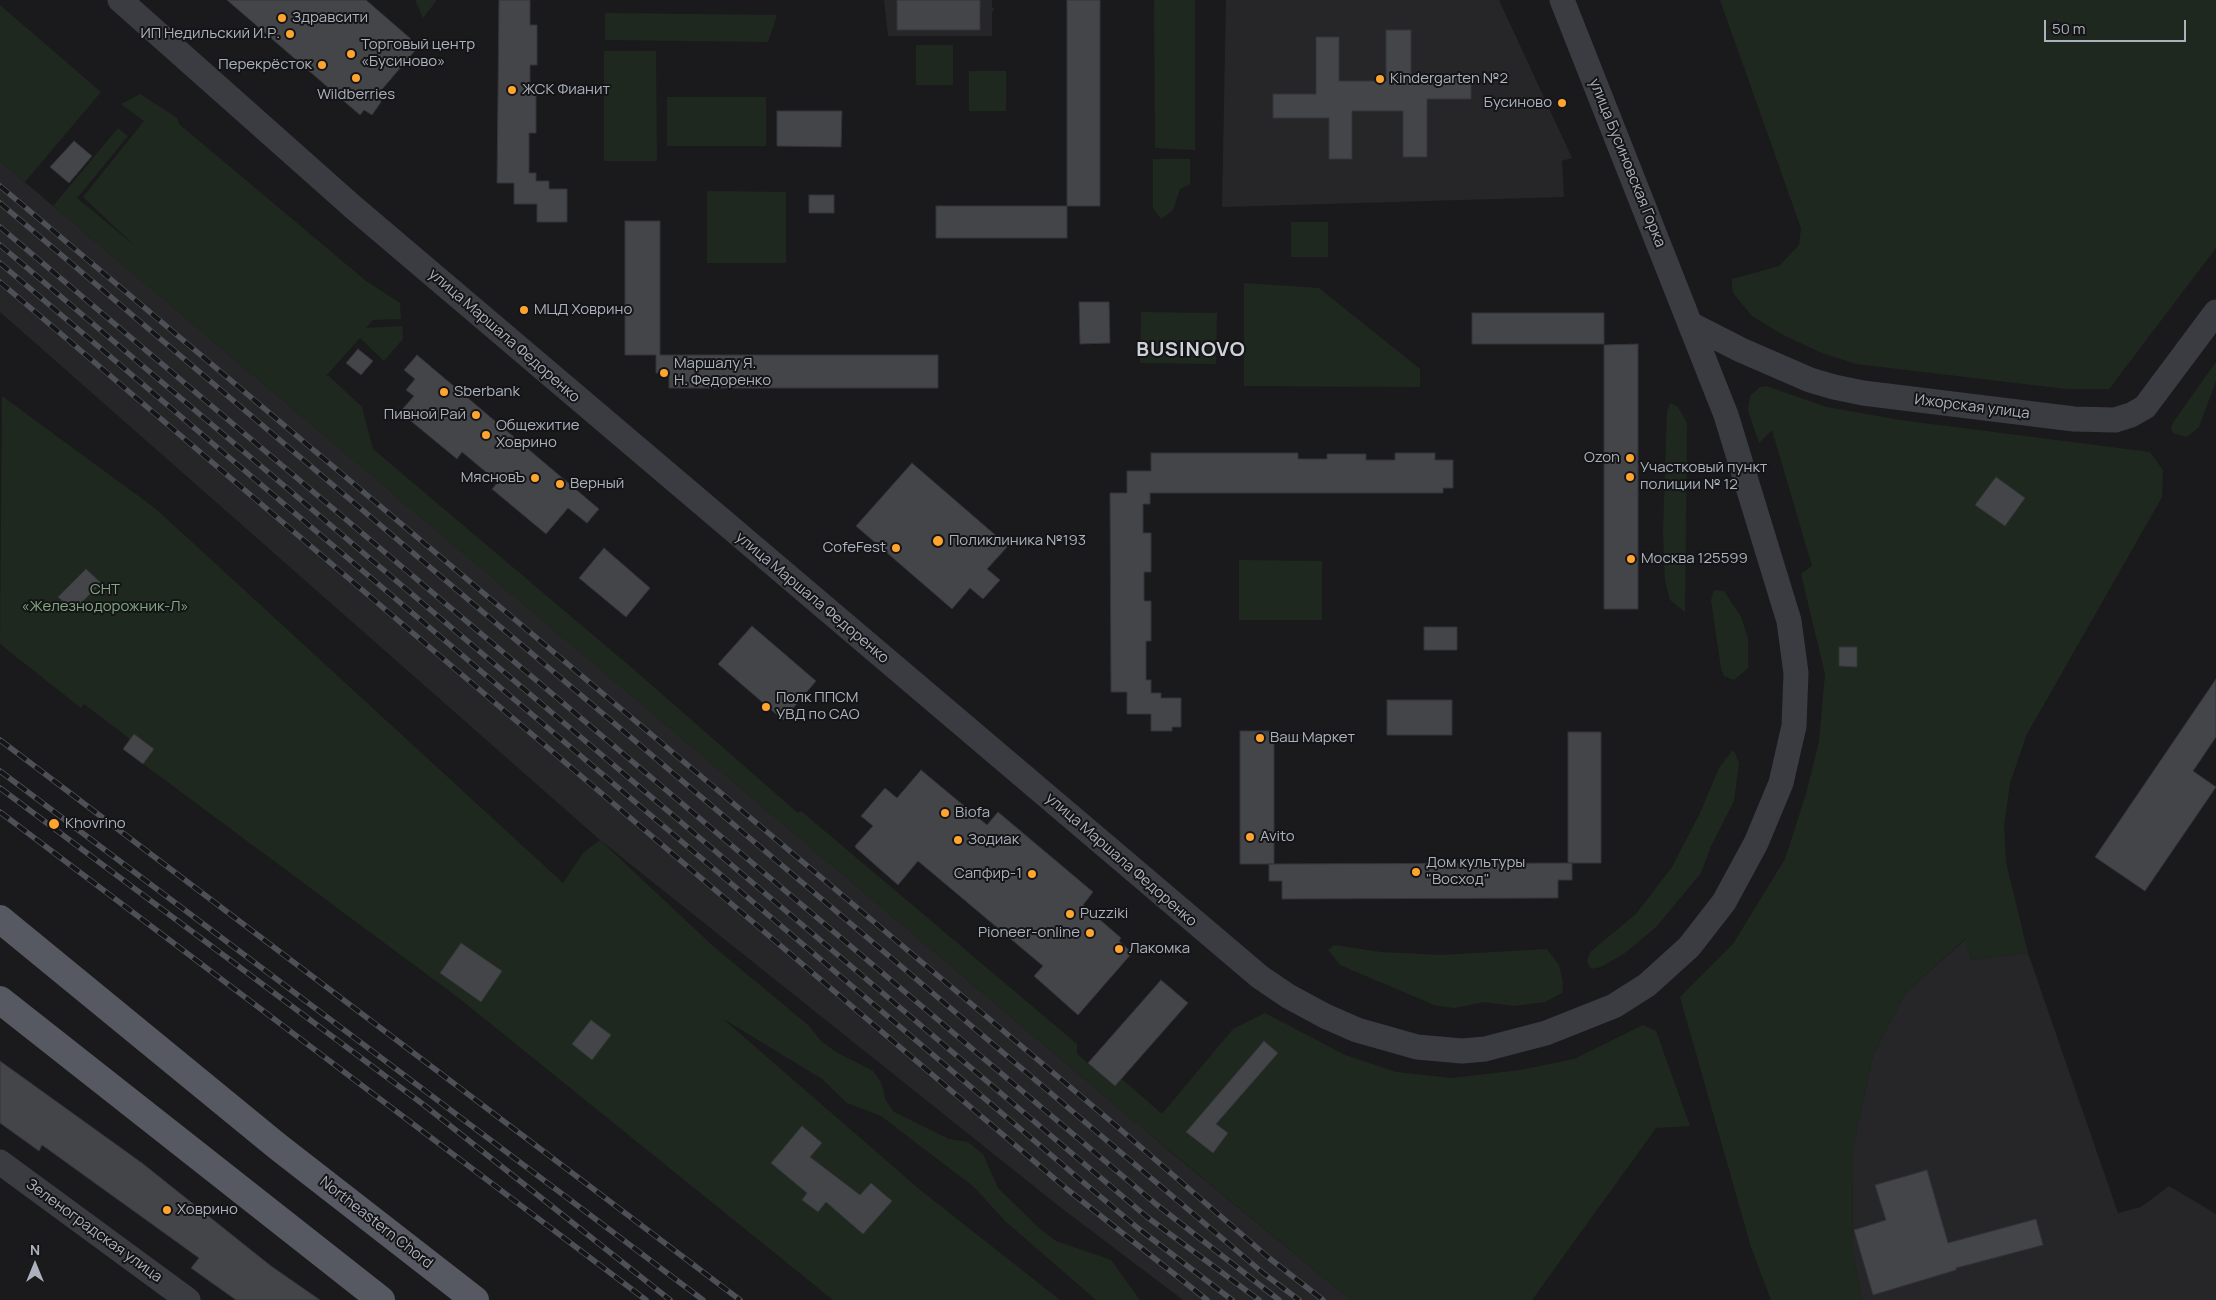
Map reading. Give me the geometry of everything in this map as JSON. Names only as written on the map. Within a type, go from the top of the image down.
[{"type":"main road","name":"Northeastern Chord","points":[[0,919],[277,1146],[474,1300]]},
{"type":"main road","points":[[0,1000],[377,1296]]},
{"type":"street","name":"улица Маршала Федоренко","points":[[120,0],[360,214],[1216,942],[1274,986],[1325,1016],[1357,1030],[1416,1048],[1462,1051],[1485,1049],[1546,1033],[1614,1006],[1647,985],[1689,947],[1708,925],[1739,875],[1770,812],[1781,783],[1794,726],[1796,673],[1794,645],[1782,596],[1726,415],[1692,325]]},
{"type":"street","name":"улица Бусиновская Горка","points":[[1562,0],[1692,325]]},
{"type":"street","name":"Ижорская улица","points":[[1692,325],[1740,350],[1834,387],[1871,394],[2074,419],[2115,420],[2131,415],[2145,407],[2216,312]]},
{"type":"street","name":"Зеленоградская улица","points":[[0,1162],[188,1300]]},
{"type":"shaded area","points":[[884,0],[992,0],[992,8],[995,8],[992,12],[992,36],[888,36]]},
{"type":"shaded area","name":"Kindergarten №2","points":[[1226,0],[1499,0],[1572,158],[1562,161],[1564,197],[1222,207]]},
{"type":"shaded area","points":[[0,161],[1173,1154],[1351,1300],[1183,1300],[1060,1207],[600,840],[0,312]]},
{"type":"shaded area","points":[[1966,939],[1971,960],[2028,953],[2118,1213],[2141,1207],[2169,1186],[2216,1214],[2216,1300],[1862,1300],[1853,1252],[1852,1152],[1873,1055],[1906,992]]},
{"type":"green space","points":[[415,0],[437,0],[423,18]]},
{"type":"green space","points":[[1154,0],[1195,0],[1195,150],[1155,148]]},
{"type":"green space","points":[[1720,0],[2216,0],[2216,248],[2109,389],[2066,389],[1856,364],[1822,353],[1783,335],[1752,316],[1733,293],[1732,279],[1779,266],[1799,245],[1801,228]]},
{"type":"green space","points":[[0,5],[101,92],[25,182],[0,161]]},
{"type":"green space","points":[[605,13],[777,15],[768,42],[605,40]]},
{"type":"green space","points":[[916,45],[953,45],[953,85],[916,85]]},
{"type":"green space","points":[[604,51],[656,51],[657,161],[604,161]]},
{"type":"green space","points":[[969,71],[1006,71],[1006,111],[969,111]]},
{"type":"green space","points":[[140,94],[177,118],[179,124],[366,281],[400,303],[401,319],[373,320],[366,328],[402,326],[403,339],[384,361],[360,338],[326,376],[329,376],[362,407],[373,449],[632,668],[798,813],[801,811],[1077,1044],[1077,1054],[1115,1086],[1122,1079],[1162,1114],[1233,1029],[1265,1013],[1345,1055],[1396,1072],[1452,1078],[1520,1070],[1574,1059],[1643,1025],[1656,1031],[1690,1126],[1656,1128],[1532,1300],[1351,1300],[1147,1132],[53,206],[118,128],[128,136],[77,198],[135,246],[83,197],[144,121],[121,104]]},
{"type":"green space","points":[[667,97],[766,97],[766,146],[667,146]]},
{"type":"green space","points":[[1153,159],[1190,159],[1190,184],[1180,189],[1173,210],[1161,219],[1153,208]]},
{"type":"green space","points":[[707,191],[786,192],[786,263],[707,263]]},
{"type":"green space","points":[[1291,222],[1328,222],[1328,257],[1291,257]]},
{"type":"green space","points":[[1244,283],[1319,288],[1420,369],[1420,387],[1244,386]]},
{"type":"green space","points":[[1141,312],[1217,313],[1216,364],[1140,363]]},
{"type":"green space","points":[[2216,362],[2216,381],[2199,427],[2187,437],[2173,433],[2171,427],[2174,421]]},
{"type":"green space","points":[[1766,386],[1827,407],[1900,420],[2150,452],[2163,470],[2162,497],[2027,734],[2010,783],[2004,826],[2006,862],[2028,953],[1971,960],[1965,939],[1906,992],[1873,1055],[1852,1152],[1853,1252],[1862,1300],[1771,1300],[1751,1247],[1680,997],[1733,944],[1785,859],[1806,794],[1819,742],[1825,674],[1801,574],[1812,566],[1772,430],[1759,443],[1748,411],[1750,396],[1760,387]]},
{"type":"green space","name":"СНТ «Железнодорожник-Л»","points":[[2,396],[156,509],[563,883],[583,853],[600,840],[713,946],[808,1025],[821,1041],[836,1052],[873,1071],[881,1082],[886,1101],[894,1112],[949,1139],[968,1142],[983,1154],[998,1188],[1040,1229],[1056,1241],[1111,1260],[1140,1300],[1096,1300],[1005,1221],[974,1187],[881,1116],[847,1103],[822,1079],[722,1018],[919,1189],[1060,1300],[833,1300],[460,999],[123,749],[130,739],[84,704],[81,708],[0,644]]},
{"type":"green space","points":[[1670,403],[1678,407],[1687,423],[1685,612],[1670,600],[1665,581],[1663,531],[1667,412]]},
{"type":"green space","points":[[1239,560],[1322,561],[1322,620],[1239,620]]},
{"type":"green space","points":[[1714,590],[1724,591],[1741,617],[1748,638],[1748,668],[1734,680],[1724,676],[1721,668],[1711,600]]},
{"type":"green space","points":[[1734,751],[1739,763],[1734,801],[1711,846],[1701,873],[1656,927],[1625,953],[1601,967],[1591,969],[1587,961],[1590,952],[1636,914],[1672,867],[1700,813],[1719,768]]},
{"type":"green space","points":[[1334,945],[1381,952],[1440,955],[1547,949],[1559,965],[1563,983],[1562,993],[1545,1002],[1514,1006],[1484,1002],[1454,1008],[1434,1005],[1340,965],[1328,950]]},
{"type":"building","name":"Торговый центр «Бусиново»","points":[[227,0],[366,0],[419,46],[378,94],[381,102],[372,115],[364,110],[360,115]]},
{"type":"building","points":[[499,0],[530,0],[530,25],[537,25],[537,65],[530,65],[530,94],[536,94],[536,133],[529,133],[529,173],[536,173],[536,181],[549,181],[549,189],[567,189],[567,222],[537,222],[537,204],[514,204],[514,183],[497,183]]},
{"type":"building","points":[[897,0],[980,0],[980,30],[897,30]]},
{"type":"building","points":[[1067,0],[1100,0],[1100,206],[1067,206]]},
{"type":"building","points":[[1386,30],[1411,30],[1411,77],[1471,77],[1471,99],[1427,99],[1427,157],[1403,157],[1403,111],[1352,111],[1352,159],[1329,159],[1329,118],[1273,118],[1273,94],[1316,94],[1316,37],[1339,37],[1339,81],[1386,81]]},
{"type":"building","points":[[777,111],[842,111],[841,147],[777,146]]},
{"type":"building","points":[[74,141],[92,156],[69,183],[50,167]]},
{"type":"building","points":[[809,195],[834,195],[834,213],[809,213]]},
{"type":"building","points":[[936,206],[1067,206],[1067,238],[936,238]]},
{"type":"building","points":[[625,221],[660,221],[660,355],[938,355],[938,388],[669,388],[669,373],[656,373],[656,355],[625,355]]},
{"type":"building","points":[[1079,302],[1109,302],[1110,343],[1080,344]]},
{"type":"building","points":[[1472,313],[1604,313],[1604,344],[1472,344]]},
{"type":"building","points":[[1638,344],[1638,609],[1604,609],[1604,345]]},
{"type":"building","points":[[358,349],[373,361],[361,375],[346,363]]},
{"type":"building","points":[[417,355],[599,509],[587,523],[568,508],[546,534],[492,489],[498,482],[462,452],[457,459],[400,412],[414,396],[406,390],[415,379],[404,370]]},
{"type":"building","points":[[1151,453],[1298,453],[1298,459],[1327,459],[1327,454],[1366,454],[1366,460],[1395,460],[1395,453],[1435,453],[1435,460],[1453,460],[1453,488],[1443,488],[1443,493],[1150,493],[1150,504],[1143,504],[1143,533],[1151,533],[1151,572],[1144,572],[1144,601],[1151,601],[1151,641],[1146,641],[1146,680],[1151,680],[1151,693],[1161,693],[1161,698],[1181,698],[1181,727],[1172,727],[1172,731],[1151,731],[1151,714],[1127,714],[1127,692],[1111,692],[1110,493],[1127,493],[1127,471],[1151,471]]},
{"type":"building","name":"Поликлиника №193","points":[[912,463],[1008,546],[987,569],[1000,580],[983,599],[970,588],[952,609],[856,526]]},
{"type":"building","points":[[1996,477],[2025,498],[2005,526],[1975,505]]},
{"type":"building","points":[[604,548],[650,588],[626,617],[579,578]]},
{"type":"building","points":[[86,569],[101,583],[73,611],[58,597]]},
{"type":"building","points":[[752,626],[816,681],[783,720],[718,664]]},
{"type":"building","points":[[1424,627],[1457,627],[1457,650],[1424,650]]},
{"type":"building","points":[[1839,647],[1857,647],[1857,667],[1839,666]]},
{"type":"building","points":[[2216,679],[2216,737],[2193,771],[2216,787],[2145,891],[2095,857]]},
{"type":"building","points":[[1387,700],[1452,700],[1452,735],[1387,735]]},
{"type":"building","points":[[1240,731],[1274,731],[1274,864],[1240,864]]},
{"type":"building","points":[[1568,732],[1601,732],[1601,863],[1568,863]]},
{"type":"building","points":[[134,734],[154,749],[143,764],[123,749]]},
{"type":"building","points":[[921,770],[987,825],[998,812],[1093,892],[1083,905],[1121,938],[1119,941],[1132,953],[1078,1015],[1034,976],[1043,966],[918,861],[898,885],[856,848],[855,846],[873,826],[861,816],[885,788],[897,798]]},
{"type":"building","points":[[1572,863],[1572,880],[1558,880],[1558,898],[1282,899],[1282,881],[1269,881],[1269,864]]},
{"type":"building","points":[[461,943],[502,971],[481,1002],[440,973]]},
{"type":"building","points":[[1161,980],[1188,1003],[1115,1086],[1088,1063]]},
{"type":"building","points":[[591,1020],[611,1035],[592,1060],[572,1044]]},
{"type":"building","points":[[1264,1041],[1278,1053],[1216,1124],[1228,1133],[1213,1153],[1186,1132]]},
{"type":"building","name":"Ховрино","points":[[0,1061],[142,1163],[271,1266],[320,1300],[236,1300],[191,1268],[199,1258],[42,1145],[39,1151],[0,1123]]},
{"type":"building","points":[[802,1126],[822,1143],[810,1157],[860,1195],[871,1183],[892,1201],[863,1234],[826,1202],[818,1212],[802,1200],[807,1193],[771,1163]]},
{"type":"building","points":[[1927,1170],[1948,1243],[2036,1219],[2043,1245],[1956,1268],[1956,1270],[1873,1295],[1854,1230],[1886,1220],[1875,1185]]},
{"type":"railway","points":[[0,186],[1114,1124],[1269,1258],[1323,1300]]},
{"type":"railway","points":[[0,203],[1263,1273],[1299,1300]]},
{"type":"railway","points":[[0,227],[1157,1205],[1279,1300]]},
{"type":"railway","points":[[0,245],[1147,1217],[1259,1300]]},
{"type":"railway","points":[[0,263],[1077,1177],[1139,1229],[1232,1300]]},
{"type":"railway","points":[[0,282],[1068,1190],[1207,1300]]},
{"type":"railway","points":[[0,740],[740,1300]]},
{"type":"railway","points":[[0,771],[703,1300]]},
{"type":"railway","points":[[0,788],[424,1105],[670,1300]]},
{"type":"railway","points":[[0,812],[646,1300]]},
{"type":"place","name":"Здравсити","points":[[282,18]]},
{"type":"place","name":"ИП Недильский И.Р.","points":[[290,34]]},
{"type":"place","name":"Торговый центр «Бусиново»","points":[[351,54]]},
{"type":"place","name":"Перекрёсток","points":[[322,65]]},
{"type":"place","name":"Wildberries","points":[[356,78]]},
{"type":"place","name":"Kindergarten №2","points":[[1380,79]]},
{"type":"place","name":"ЖСК Фианит","points":[[512,90]]},
{"type":"place","name":"Бусиново","points":[[1562,103]]},
{"type":"place","name":"МЦД Ховрино","points":[[524,310]]},
{"type":"place","name":"Маршалу Я. Н. Федоренко","points":[[664,373]]},
{"type":"place","name":"Sberbank","points":[[444,392]]},
{"type":"place","name":"Пивной Рай","points":[[476,415]]},
{"type":"place","name":"Общежитие Ховрино","points":[[486,435]]},
{"type":"place","name":"Ozon","points":[[1630,458]]},
{"type":"place","name":"Участковый пункт полиции № 12","points":[[1630,477]]},
{"type":"place","name":"МясновЪ","points":[[535,478]]},
{"type":"place","name":"Верный","points":[[560,484]]},
{"type":"place","name":"Поликлиника №193","points":[[938,541]]},
{"type":"place","name":"CofeFest","points":[[896,548]]},
{"type":"place","name":"Москва 125599","points":[[1631,559]]},
{"type":"place","name":"Полк ППСМ УВД по САО","points":[[766,707]]},
{"type":"place","name":"Ваш Маркет","points":[[1260,738]]},
{"type":"place","name":"Biofa","points":[[945,813]]},
{"type":"place","name":"Khovrino","points":[[54,824]]},
{"type":"place","name":"Avito","points":[[1250,837]]},
{"type":"place","name":"Зодиак","points":[[958,840]]},
{"type":"place","name":"Дом культуры \"Восход\"","points":[[1416,872]]},
{"type":"place","name":"Сапфир-1","points":[[1032,874]]},
{"type":"place","name":"Puzziki","points":[[1070,914]]},
{"type":"place","name":"Pioneer-online","points":[[1090,933]]},
{"type":"place","name":"Лакомка","points":[[1119,949]]},
{"type":"place","name":"Ховрино","points":[[167,1210]]},
{"type":"district","name":"BUSINOVO","points":[[1191,350]]}]
